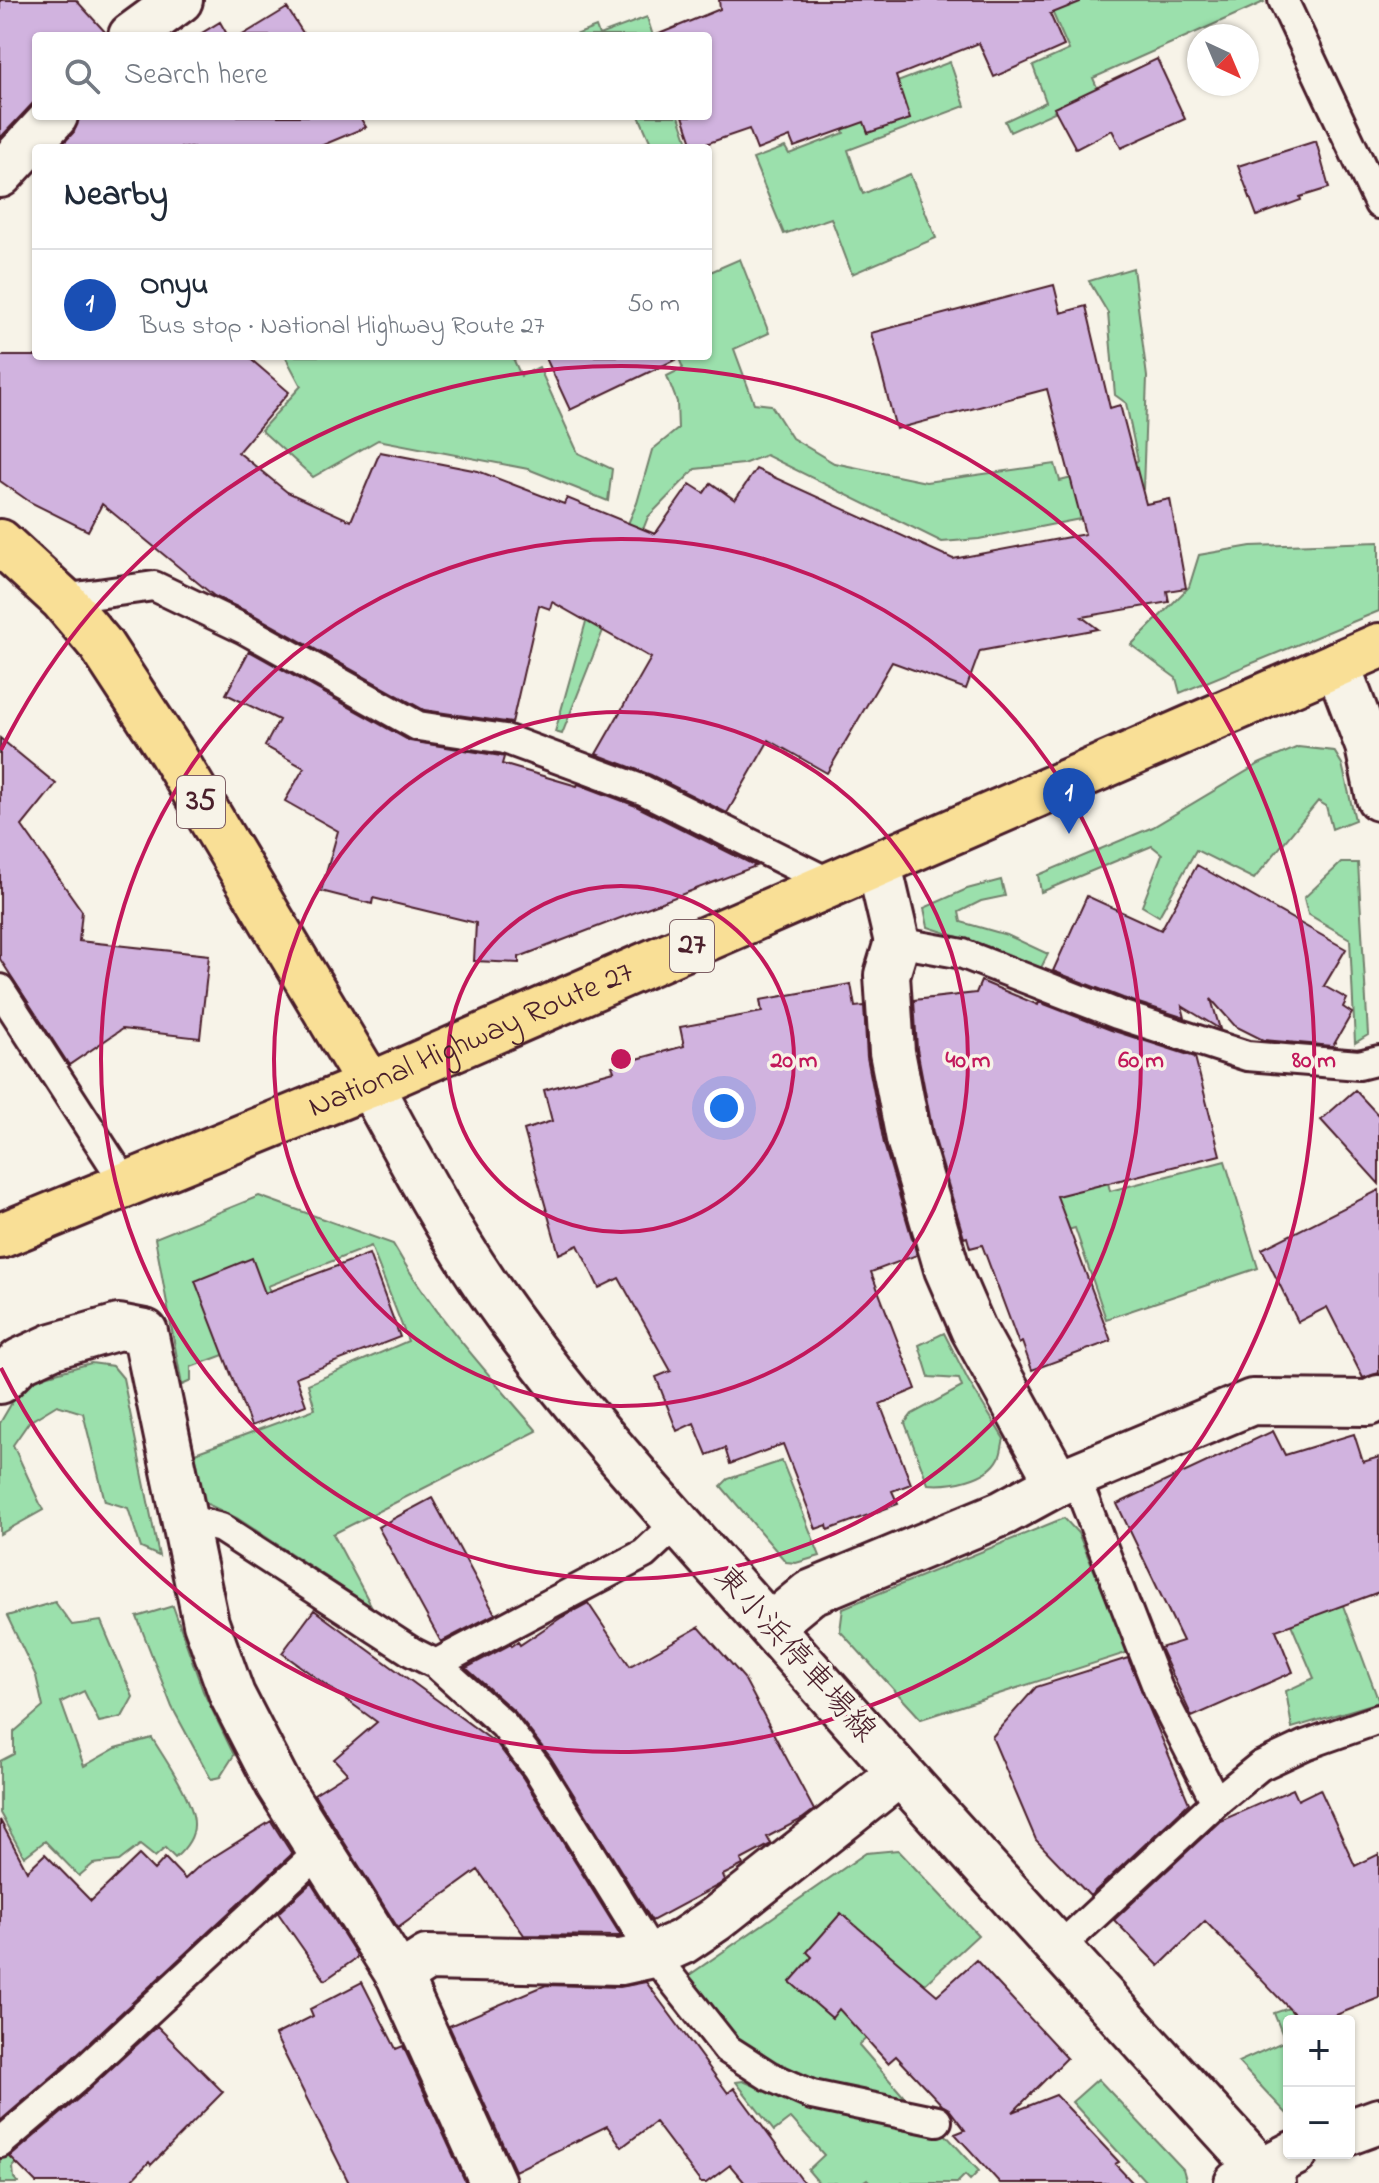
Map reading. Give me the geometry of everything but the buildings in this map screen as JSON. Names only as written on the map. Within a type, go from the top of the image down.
[{"type":"main road","name":"35","points":[[0,542],[62,599],[101,645],[171,752],[370,1085]]},
{"type":"main road","name":"National Highway Route 27","points":[[0,1236],[370,1085],[1379,646]]},
{"type":"street","points":[[136,32],[180,0]]},
{"type":"street","points":[[0,175],[51,120]]},
{"type":"street","points":[[1337,664],[1368,746],[1379,798]]},
{"type":"street","points":[[879,865],[897,942],[887,975],[892,1052],[909,1139],[947,1269],[973,1329],[1066,1479]]},
{"type":"street","name":"東小浜停車場線","points":[[370,1085],[432,1199],[486,1284],[542,1361],[677,1523],[899,1774],[1266,2172]]},
{"type":"street","points":[[0,1381],[20,1361],[53,1346],[119,1327],[145,1332],[206,1623],[232,1695],[278,1784],[399,1976],[493,2183]]},
{"type":"street","points":[[770,1626],[810,1593],[1003,1513],[1066,1479],[1252,1402],[1369,1403],[1379,1398]]},
{"type":"street","points":[[399,1976],[427,1958],[621,1962],[653,1955],[682,1942],[716,1919],[899,1774]]},
{"type":"street","points":[[1355,2130],[1379,2121]]},
{"type":"lane","points":[[1283,0],[1379,204]]},
{"type":"lane","points":[[62,599],[154,586],[244,629],[418,726],[505,739],[643,790],[834,885]]},
{"type":"lane","points":[[897,942],[963,954],[1117,1014],[1247,1056],[1359,1065],[1379,1060]]},
{"type":"lane","points":[[0,989],[126,1184]]},
{"type":"lane","points":[[1066,1479],[1158,1689],[1216,1802]]},
{"type":"lane","points":[[183,1518],[221,1528],[412,1652],[436,1664],[504,1725],[537,1768],[653,1955],[727,2049],[769,2076],[812,2095],[937,2121]]},
{"type":"lane","points":[[436,1664],[644,1554],[677,1523]]},
{"type":"lane","points":[[1059,1948],[1216,1802],[1260,1766],[1305,1745],[1379,1719]]},
{"type":"lane","points":[[0,2143],[74,2080],[320,1851]]},
{"type":"green space","points":[[1047,0],[1264,2],[1214,24],[1187,24],[1187,36],[1093,78],[1099,92],[1010,132],[1005,121],[1046,102],[1033,66],[1069,50]]},
{"type":"green space","points":[[647,17],[652,32],[607,32]]},
{"type":"green space","points":[[950,62],[965,106],[848,150],[863,194],[910,174],[936,238],[852,274],[831,218],[784,234],[753,159],[785,147],[789,154],[844,133],[834,106]]},
{"type":"green space","points":[[641,120],[680,120],[689,144],[651,144]]},
{"type":"green space","points":[[740,259],[769,333],[734,349],[754,403],[771,405],[792,438],[834,463],[926,482],[1055,464],[1060,481],[1138,461],[1126,403],[1115,395],[1108,313],[1089,281],[1133,268],[1147,377],[1143,489],[1116,499],[1080,519],[979,539],[942,542],[766,455],[743,464],[695,469],[648,517],[562,734],[555,732],[587,618],[637,503],[652,450],[678,429],[677,402],[667,376],[683,368],[680,360],[712,360],[712,271]]},
{"type":"green space","points":[[287,360],[514,360],[521,376],[539,367],[578,453],[612,469],[608,501],[528,469],[378,440],[313,477],[261,430],[301,386]]},
{"type":"green space","points":[[1379,542],[1379,611],[1180,693],[1176,678],[1131,645],[1189,587],[1199,555],[1251,546]]},
{"type":"green space","points":[[1298,747],[1334,751],[1342,764],[1355,820],[1332,829],[1326,806],[1318,801],[1254,879],[1196,850],[1159,916],[1142,906],[1162,854],[1152,846],[1041,892],[1038,875],[1153,827],[1259,764]]},
{"type":"green space","points":[[1341,863],[1358,863],[1368,1035],[1355,1043],[1350,939],[1308,914],[1304,898]]},
{"type":"green space","points":[[1001,880],[1005,896],[981,901],[959,912],[961,922],[1007,935],[1048,954],[1041,968],[928,927],[924,908],[967,889]]},
{"type":"green space","points":[[1100,1148],[1110,1191],[1225,1161],[1258,1268],[1106,1319],[1075,1228],[996,1250]]},
{"type":"green space","points":[[259,1196],[393,1244],[442,1318],[537,1431],[333,1534],[372,1607],[237,1518],[203,1502],[195,1453],[315,1409],[308,1384],[408,1341],[371,1246],[268,1286],[283,1333],[191,1367],[191,1381],[182,1385],[155,1238]]},
{"type":"green space","points":[[944,1333],[1004,1439],[999,1458],[986,1472],[967,1480],[928,1484],[905,1423],[912,1414],[962,1387],[959,1379],[929,1377],[919,1345]]},
{"type":"green space","points":[[91,1363],[113,1366],[123,1378],[159,1556],[141,1548],[128,1508],[105,1501],[83,1413],[57,1405],[29,1422],[13,1445],[43,1510],[0,1534],[0,1423],[20,1389],[38,1378]]},
{"type":"green space","points":[[782,1461],[820,1556],[796,1563],[786,1562],[721,1486],[728,1479]]},
{"type":"green space","points":[[1304,1501],[1379,1702],[1292,1728],[1286,1691],[1314,1678],[1265,1563]]},
{"type":"green space","points":[[1064,1518],[1078,1533],[1129,1652],[921,1719],[840,1631],[843,1608]]},
{"type":"green space","points":[[55,1602],[72,1625],[101,1621],[133,1697],[122,1717],[99,1722],[84,1691],[61,1702],[84,1766],[116,1748],[152,1738],[178,1781],[193,1816],[192,1835],[175,1858],[165,1848],[155,1857],[140,1845],[119,1861],[93,1864],[79,1876],[45,1841],[24,1857],[0,1813],[0,1761],[14,1754],[14,1732],[43,1707],[36,1676],[7,1616]]},
{"type":"green space","points":[[173,1606],[203,1691],[234,1755],[220,1777],[211,1779],[172,1707],[137,1617]]},
{"type":"green space","points":[[898,1850],[978,1935],[859,2045],[905,2098],[815,2082],[775,2063],[735,2036],[688,1976],[866,1853]]},
{"type":"green space","points":[[1295,2006],[1299,2015],[1283,2015],[1283,2036],[1274,2013]]},
{"type":"green space","points":[[1283,2042],[1283,2110],[1238,2062]]},
{"type":"green space","points":[[1098,2079],[1183,2169],[1187,2183],[1147,2183],[1072,2102]]},
{"type":"green space","points":[[743,2081],[811,2110],[922,2134],[944,2133],[979,2171],[970,2180],[965,2175],[957,2183],[871,2183],[867,2179],[861,2183],[819,2183],[808,2170],[824,2155],[791,2118],[774,2131],[736,2082]]},
{"type":"green space","points":[[69,2093],[77,2102],[13,2167],[18,2183],[0,2183],[0,2154]]},
{"type":"place","name":"Onyu","points":[[1069,834]]}]
